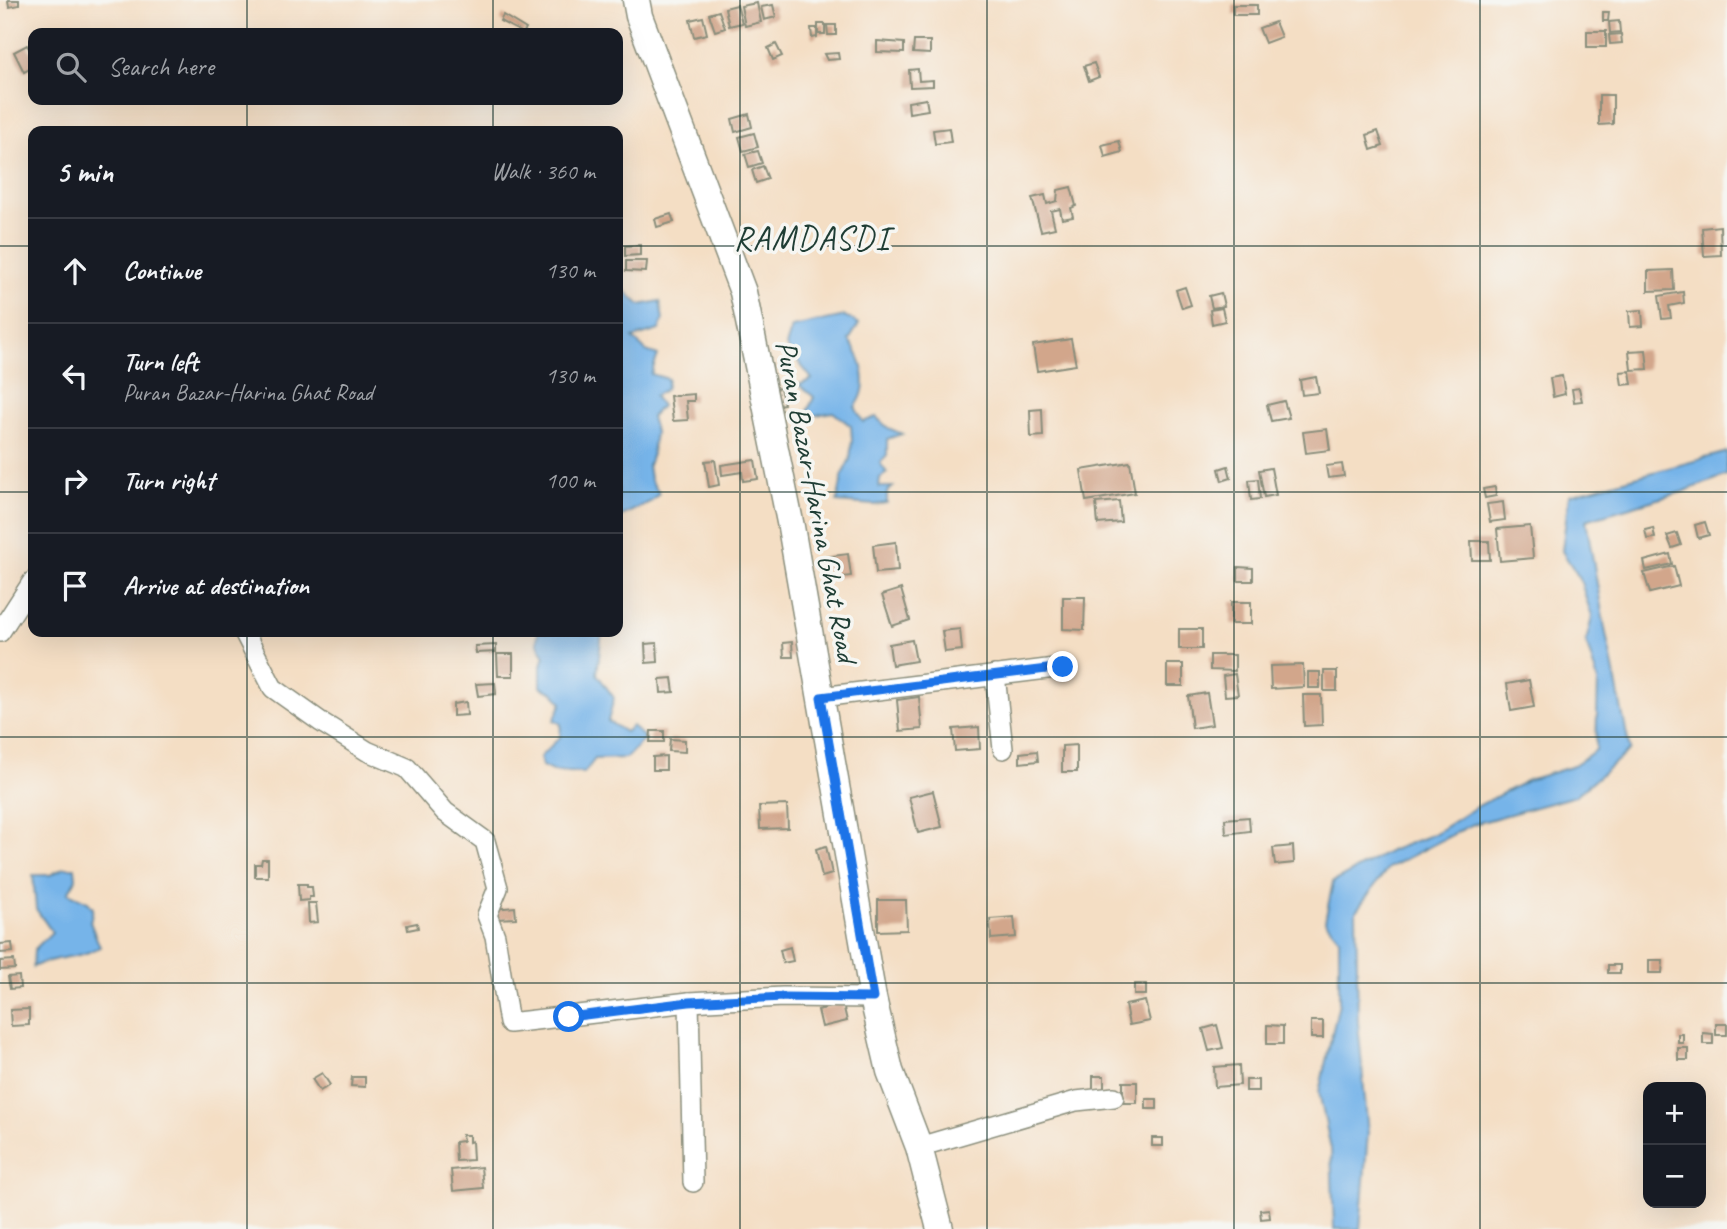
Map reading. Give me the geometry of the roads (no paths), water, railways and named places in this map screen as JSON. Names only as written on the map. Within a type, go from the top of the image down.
[{"type":"main road","name":"Puran Bazar-Harina Ghat Road","points":[[636,0],[639,16],[743,292],[791,527],[873,998],[890,1071],[919,1147],[940,1229]]},
{"type":"street","points":[[0,632],[28,589]]},
{"type":"street","points":[[247,637],[273,688],[367,751],[407,768],[446,812],[485,841],[498,888],[487,915],[495,936],[509,1023],[689,1002],[783,997],[873,998]]},
{"type":"street","points":[[821,697],[1063,667]]},
{"type":"street","points":[[995,676],[1003,748]]},
{"type":"street","points":[[689,1002],[694,1182]]},
{"type":"street","points":[[919,1147],[1076,1101],[1114,1097]]},
{"type":"water","points":[[623,289],[640,305],[660,301],[663,320],[659,330],[633,338],[646,351],[658,355],[651,374],[668,379],[666,389],[654,396],[661,406],[651,417],[655,432],[648,465],[650,479],[659,493],[652,501],[623,516]]},
{"type":"water","points":[[845,316],[859,324],[849,340],[858,356],[864,382],[863,391],[855,407],[863,422],[876,417],[888,428],[902,434],[887,439],[887,455],[880,463],[887,473],[880,478],[879,487],[893,487],[887,492],[887,503],[874,505],[837,502],[843,473],[850,459],[851,426],[833,412],[805,417],[814,397],[799,385],[812,379],[786,346],[792,327]]},
{"type":"water","points":[[1727,452],[1727,475],[1682,492],[1586,520],[1630,750],[1575,796],[1471,825],[1388,868],[1356,911],[1358,1022],[1368,1133],[1360,1229],[1334,1229],[1331,1149],[1319,1092],[1339,1003],[1339,938],[1325,921],[1333,882],[1392,850],[1434,834],[1476,807],[1528,780],[1571,767],[1596,750],[1598,681],[1586,642],[1592,617],[1580,579],[1562,551],[1569,495]]},
{"type":"water","points":[[538,637],[601,637],[597,674],[614,698],[608,721],[625,732],[632,726],[645,738],[626,758],[595,759],[584,773],[552,771],[542,766],[540,757],[560,737],[561,724],[554,720],[562,703],[554,693],[541,687],[541,665],[545,656],[537,642]]},
{"type":"water","points":[[64,868],[75,868],[76,879],[68,893],[88,902],[93,908],[90,922],[100,947],[33,967],[34,950],[52,932],[36,909],[33,875],[50,875]]},
{"type":"district","name":"RAMDASDI","points":[[812,238]]}]
